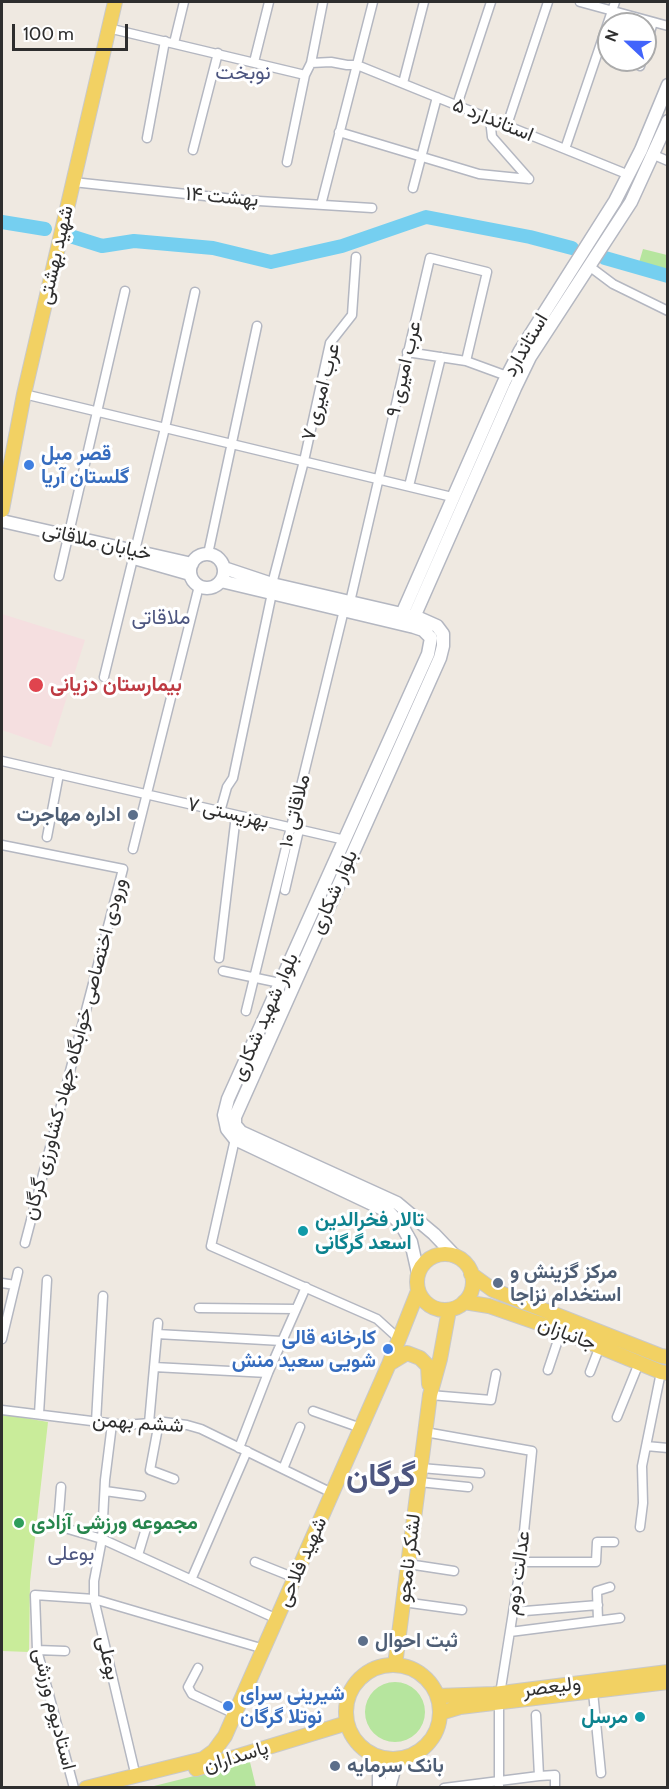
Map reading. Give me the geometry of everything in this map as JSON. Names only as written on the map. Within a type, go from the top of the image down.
[{"type":"main road","name":"شهید بهشتی","points":[[2,467],[61,191],[106,2]]},
{"type":"main road","name":"شهید بهشتی","points":[[2,510],[24,394],[115,2]]},
{"type":"main road","name":"استاندارد","points":[[415,600],[452,497],[507,376],[520,351],[615,201],[629,175],[668,85]]},
{"type":"main road","name":"استاندارد","points":[[407,619],[530,357],[631,202],[668,121]]},
{"type":"main road","name":"خیابان ملاقاتی","points":[[2,521],[191,569]]},
{"type":"main road","name":"خیابان ملاقاتی","points":[[2,528],[67,539]]},
{"type":"main road","points":[[208,554],[217,557],[224,568],[221,581],[211,588],[199,586],[193,580],[191,569],[198,557],[208,554]]},
{"type":"main road","name":"بلوار شکاری","points":[[224,568],[272,588]]},
{"type":"main road","name":"بلوار شکاری","points":[[221,581],[272,588],[437,626],[443,634],[440,658],[292,971],[239,1104],[235,1125],[249,1136],[397,1203],[434,1233],[455,1256]]},
{"type":"main road","name":"بلوار شهید شکاری","points":[[235,1139],[227,1129],[224,1115],[228,1099],[280,983],[292,971],[345,840],[431,645],[431,638],[407,619]]},
{"type":"main road","points":[[235,1139],[388,1212],[402,1226],[411,1242],[418,1273],[418,1291],[428,1305],[436,1309],[449,1310],[464,1302],[472,1287],[471,1274],[465,1262],[455,1256],[446,1254],[432,1257],[418,1273]]},
{"type":"main road","name":"جانبازان","points":[[471,1274],[493,1290],[668,1357]]},
{"type":"main road","name":"شهید فلاحی","points":[[203,1759],[214,1751],[225,1736],[389,1364],[418,1291]]},
{"type":"main road","name":"جانبازان","points":[[464,1302],[489,1306],[521,1317],[664,1372]]},
{"type":"main road","points":[[521,1317],[527,1304]]},
{"type":"main road","name":"لشکر نامجو","points":[[396,1661],[430,1395],[440,1359],[449,1310]]},
{"type":"main road","points":[[389,1364],[407,1353],[420,1358],[428,1366],[430,1395]]},
{"type":"main road","points":[[396,1661],[423,1676],[437,1696],[440,1713],[437,1728],[424,1747],[412,1755],[398,1759],[374,1755],[362,1747],[345,1724],[348,1700],[359,1679],[396,1661]]},
{"type":"main road","name":"ولیعصر","points":[[440,1713],[499,1698],[668,1672]]},
{"type":"main road","name":"ولیعصر","points":[[437,1696],[499,1698],[593,1692],[668,1682]]},
{"type":"main road","name":"پاسداران","points":[[124,1788],[345,1724]]},
{"type":"main road","points":[[225,1736],[230,1751],[239,1756]]},
{"type":"main road","points":[[374,1755],[379,1770],[379,1788]]},
{"type":"main road","name":"پاسداران","points":[[86,1788],[203,1759]]},
{"type":"main road","points":[[389,1788],[398,1759]]},
{"type":"street","points":[[147,138],[170,42],[184,2]]},
{"type":"street","points":[[254,62],[269,2]]},
{"type":"street","points":[[287,162],[323,2]]},
{"type":"street","points":[[403,83],[424,2]]},
{"type":"street","points":[[457,105],[491,2]]},
{"type":"street","points":[[507,125],[548,2]]},
{"type":"street","points":[[580,2],[616,12]]},
{"type":"street","points":[[565,149],[615,2]]},
{"type":"street","points":[[321,205],[372,4]]},
{"type":"street","points":[[108,28],[305,75]]},
{"type":"street","points":[[193,150],[218,53]]},
{"type":"street","name":"۵ استاندارد","points":[[311,63],[357,64],[629,175]]},
{"type":"street","points":[[413,188],[436,97]]},
{"type":"street","points":[[339,132],[479,174],[529,179],[492,137],[490,118]]},
{"type":"street","points":[[654,155],[668,161]]},
{"type":"street","name":"بهشت ۱۴","points":[[73,182],[243,200],[372,208]]},
{"type":"street","name":"۷ عرب امیری","points":[[220,812],[232,778],[272,588],[304,461],[330,343],[352,315],[356,257]]},
{"type":"street","name":"۹ عرب امیری","points":[[347,606],[430,258],[487,272],[466,361]]},
{"type":"street","points":[[589,266],[613,284],[668,311]]},
{"type":"street","points":[[59,576],[125,291]]},
{"type":"street","points":[[104,677],[165,428],[195,292]]},
{"type":"street","points":[[208,554],[257,326]]},
{"type":"street","points":[[407,352],[466,361],[507,376]]},
{"type":"street","points":[[409,486],[441,357]]},
{"type":"street","points":[[24,394],[452,497]]},
{"type":"street","points":[[133,849],[199,586]]},
{"type":"street","name":"۱۰ ملاقاتی","points":[[297,829],[246,1011],[347,606]]},
{"type":"street","name":"۷ بهزیستی","points":[[2,761],[345,840]]},
{"type":"street","points":[[47,837],[59,774]]},
{"type":"street","points":[[219,958],[236,815]]},
{"type":"street","points":[[285,890],[297,829]]},
{"type":"street","name":"ورودی اختصاصی خوابگاه جهاد کشاورزی گرگان","points":[[2,845],[123,869],[25,1244]]},
{"type":"street","points":[[223,971],[280,983]]},
{"type":"street","points":[[235,1139],[211,1246],[377,1319],[399,1339]]},
{"type":"street","points":[[2,1339],[5,1311],[18,1272]]},
{"type":"street","points":[[39,1414],[47,1280]]},
{"type":"street","points":[[2,1282],[15,1285]]},
{"type":"street","points":[[191,1580],[243,1450],[268,1373],[306,1287]]},
{"type":"street","points":[[96,1422],[103,1296]]},
{"type":"street","points":[[199,1308],[296,1310]]},
{"type":"street","points":[[158,1323],[150,1470],[174,1479]]},
{"type":"street","points":[[548,1370],[561,1331]]},
{"type":"street","points":[[157,1334],[282,1341]]},
{"type":"street","points":[[590,1372],[600,1346]]},
{"type":"street","points":[[617,1417],[639,1363]]},
{"type":"street","points":[[154,1368],[268,1373]]},
{"type":"street","points":[[640,1527],[643,1503],[642,1466],[664,1372]]},
{"type":"street","points":[[430,1395],[491,1400],[496,1374]]},
{"type":"street","name":"ششم بهمن","points":[[2,1410],[124,1425],[154,1423],[187,1425],[201,1429],[332,1493]]},
{"type":"street","points":[[313,1411],[360,1428]]},
{"type":"street","name":"بوعلی","points":[[112,1424],[102,1539],[94,1581],[94,1599],[136,1777]]},
{"type":"street","points":[[283,1469],[300,1427]]},
{"type":"street","name":"عدالت دوم","points":[[425,1432],[532,1451],[521,1562],[499,1698],[499,1784]]},
{"type":"street","points":[[646,1446],[668,1448]]},
{"type":"street","points":[[420,1475],[480,1473]]},
{"type":"street","points":[[420,1475],[468,1487]]},
{"type":"street","points":[[61,1487],[58,1526],[102,1539],[277,1619]]},
{"type":"street","points":[[105,1491],[141,1496]]},
{"type":"street","points":[[138,1555],[147,1525]]},
{"type":"street","points":[[521,1562],[596,1562],[597,1542],[614,1542]]},
{"type":"street","points":[[255,1562],[295,1578]]},
{"type":"street","points":[[408,1564],[454,1571]]},
{"type":"street","points":[[598,1620],[597,1591],[610,1587]]},
{"type":"street","name":"استادیوم ورزشی","points":[[74,1788],[37,1650],[35,1595],[94,1599]]},
{"type":"street","points":[[94,1599],[264,1649]]},
{"type":"street","points":[[403,1602],[462,1610]]},
{"type":"street","points":[[513,1612],[598,1605]]},
{"type":"street","points":[[510,1632],[620,1618]]},
{"type":"street","points":[[37,1650],[65,1650]]},
{"type":"street","points":[[198,1668],[188,1687],[192,1694],[235,1714]]},
{"type":"street","points":[[593,1692],[600,1773]]},
{"type":"street","points":[[536,1714],[540,1776]]},
{"type":"street","points":[[446,1787],[499,1784],[555,1775],[555,1788]]},
{"type":"shaded area","name":"بیمارستان دزیانی","points":[[2,614],[85,640],[51,747],[2,730]]},
{"type":"green space","points":[[643,249],[667,255],[667,272],[638,266]]},
{"type":"green space","name":"مجموعه ورزشی آزادی","points":[[2,1414],[48,1422],[30,1582],[29,1652],[2,1651]]},
{"type":"green space","points":[[389,1682],[401,1682],[412,1687],[420,1695],[425,1712],[423,1724],[412,1737],[401,1742],[389,1742],[378,1737],[370,1729],[365,1718],[365,1706],[370,1695],[378,1687]]},
{"type":"green space","points":[[250,1762],[256,1787],[146,1788]]},
{"type":"waterway","points":[[67,235],[102,246],[134,241],[213,248],[271,262],[342,246],[426,217],[530,237],[572,248]]},
{"type":"waterway","points":[[2,222],[45,229]]},
{"type":"waterway","points":[[605,258],[668,276]]},
{"type":"place","name":"قصر مبل گلستان آریا","points":[[29,465]]},
{"type":"place","name":"بیمارستان دزیانی","points":[[36,685]]},
{"type":"place","name":"اداره مهاجرت","points":[[133,815]]},
{"type":"place","name":"تالار فخرالدین اسعد گرگانی","points":[[303,1231]]},
{"type":"place","name":"مرکز گزینش و استخدام نزاجا","points":[[498,1283]]},
{"type":"place","name":"کارخانه قالی شویی سعید منش","points":[[388,1349]]},
{"type":"place","name":"مجموعه ورزشی آزادی","points":[[19,1523]]},
{"type":"place","name":"ثبت احوال","points":[[363,1641]]},
{"type":"place","name":"شیرینی سرای نوتلا گرگان","points":[[228,1706]]},
{"type":"place","name":"مرسل","points":[[640,1717]]},
{"type":"place","name":"بانک سرمایه","points":[[335,1766]]},
{"type":"district","name":"نوبخت","points":[[243,73]]},
{"type":"district","name":"ملاقاتی","points":[[161,618]]},
{"type":"district","name":"گرگان","points":[[381,1477]]},
{"type":"district","name":"بوعلی","points":[[71,1554]]}]
